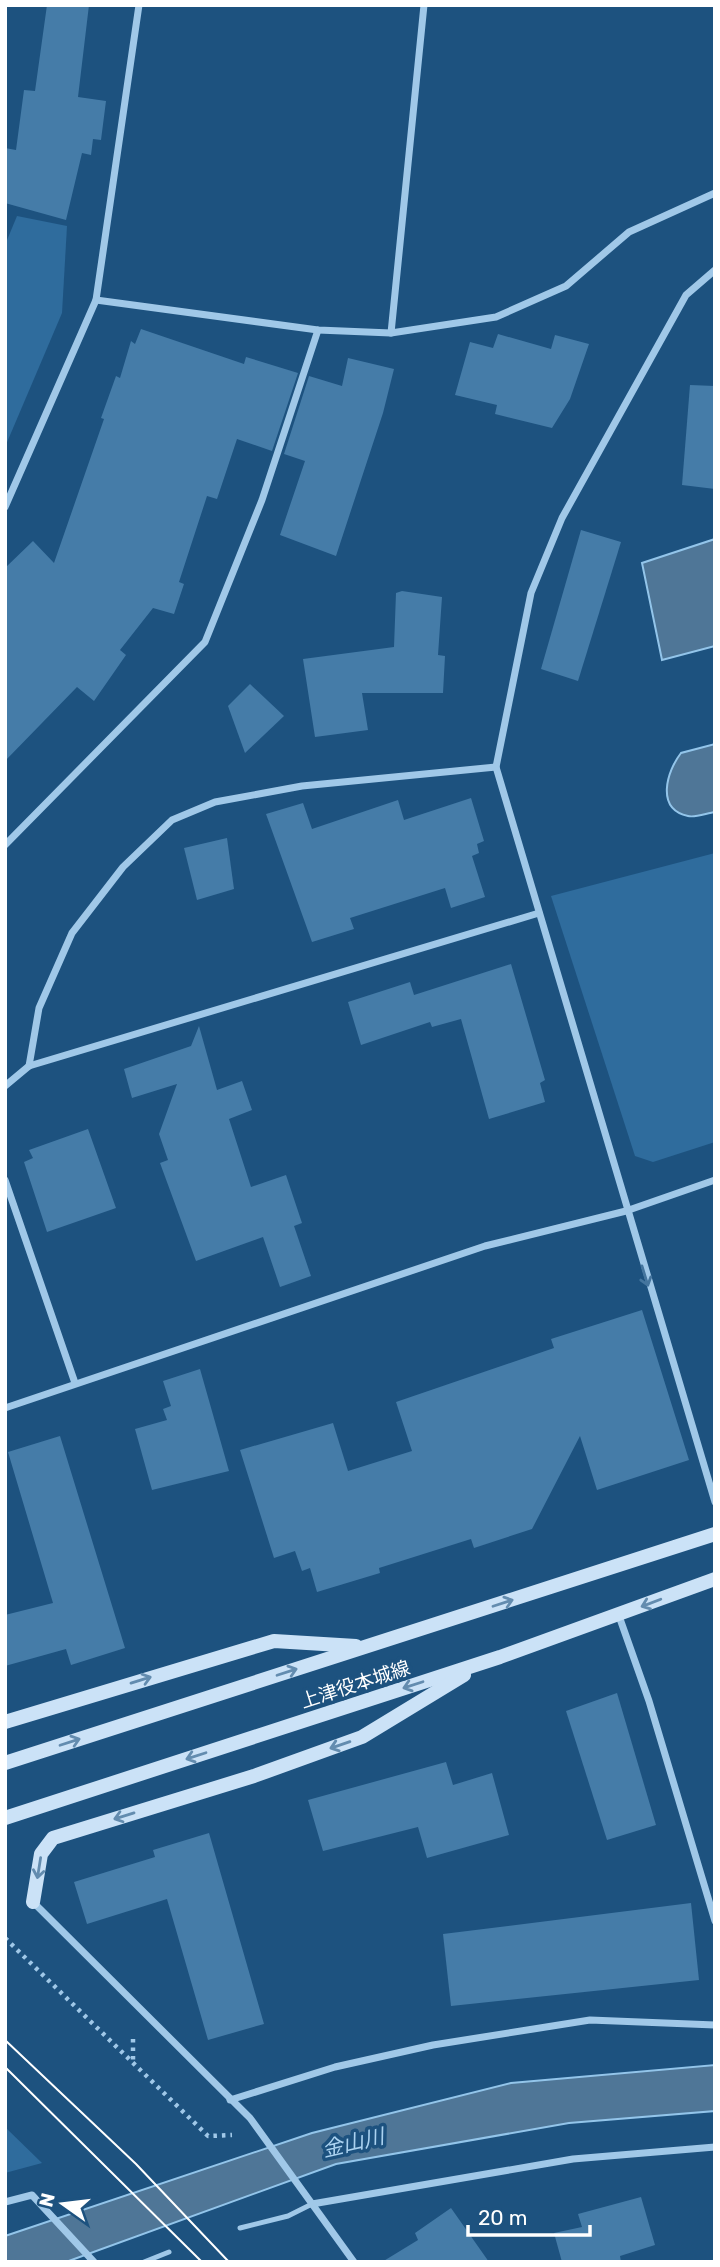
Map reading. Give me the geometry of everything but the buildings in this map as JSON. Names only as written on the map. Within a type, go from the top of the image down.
[{"type":"street","points":[[5,507],[96,300],[139,5]]},
{"type":"street","points":[[391,333],[424,5]]},
{"type":"street","points":[[96,300],[318,330],[391,333],[496,317],[566,286],[629,232],[715,193]]},
{"type":"street","points":[[715,270],[686,295],[562,518],[531,593],[496,767],[626,1211],[715,1502]]},
{"type":"street","points":[[5,845],[205,642],[262,500],[318,330]]},
{"type":"street","points":[[29,1066],[39,1008],[72,933],[123,867],[172,820],[215,802],[302,786],[496,767]]},
{"type":"street","points":[[5,1086],[29,1066],[539,913]]},
{"type":"street","points":[[5,1180],[75,1383]]},
{"type":"street","points":[[5,1408],[485,1247],[626,1211],[715,1180]]},
{"type":"street","name":"上津役本城線","points":[[5,1763],[715,1534]]},
{"type":"street","name":"上津役本城線","points":[[5,1818],[484,1662],[619,1616],[715,1579]]},
{"type":"street","points":[[619,1616],[649,1701],[715,1921]]},
{"type":"street","points":[[5,1722],[274,1641],[366,1646]]},
{"type":"street","points":[[354,2262],[250,2118],[33,1902],[41,1854],[53,1838],[254,1776],[362,1737],[484,1662]]},
{"type":"street","points":[[230,2100],[335,2067],[433,2045],[577,2022],[715,2025]]},
{"type":"street","points":[[313,2204],[573,2159],[715,2147]]},
{"type":"street","points":[[5,2202],[32,2195],[94,2262]]},
{"type":"lane","points":[[240,2228],[288,2216],[313,2204]]},
{"type":"lane","points":[[144,2262],[169,2252]]},
{"type":"path","points":[[7,1940],[208,2136],[232,2135],[250,2118]]},
{"type":"shaded area","points":[[17,216],[67,226],[62,313],[5,447],[5,245]]},
{"type":"shaded area","points":[[715,853],[715,1142],[653,1162],[635,1156],[551,896]]},
{"type":"shaded area","points":[[5,2127],[42,2163],[5,2173]]},
{"type":"water","points":[[715,539],[715,646],[662,660],[642,563]]},
{"type":"water","points":[[715,744],[715,812],[691,816],[678,812],[671,806],[667,789],[668,779],[676,761],[681,753]]},
{"type":"water","name":"金山川","points":[[715,2065],[715,2111],[569,2123],[336,2164],[66,2262],[5,2262],[5,2236],[312,2133],[511,2083]]},
{"type":"tram line","points":[[5,2040],[136,2164],[229,2262]]},
{"type":"tram line","points":[[5,2067],[202,2262]]}]
